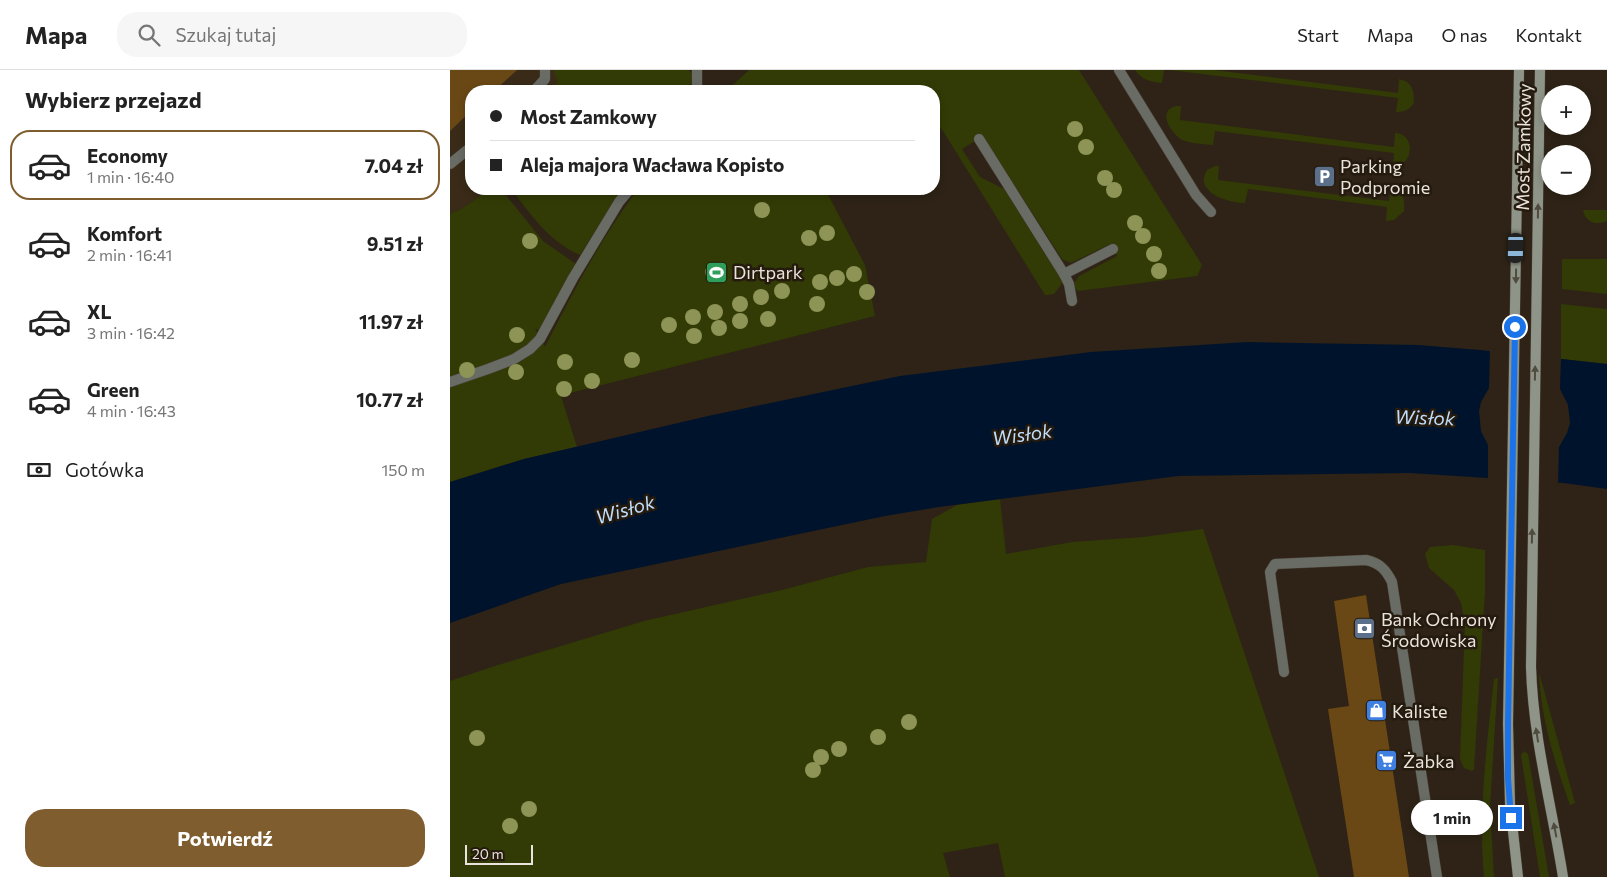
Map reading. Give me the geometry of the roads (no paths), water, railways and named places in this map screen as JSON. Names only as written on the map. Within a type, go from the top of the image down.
[{"type":"main road","name":"Most Zamkowy","points":[[1518,877],[1508,778],[1519,70]]},
{"type":"main road","name":"Most Zamkowy","points":[[1540,70],[1531,695],[1537,738],[1563,877]]},
{"type":"lane","points":[[541,85],[545,79],[545,70]]},
{"type":"lane","points":[[697,70],[697,85]]},
{"type":"lane","points":[[1119,70],[1196,195],[1211,212]]},
{"type":"lane","points":[[979,139],[1064,274],[1069,284],[1072,302]]},
{"type":"lane","points":[[450,164],[465,152]]},
{"type":"lane","points":[[450,382],[488,370],[514,359],[530,349],[540,339],[573,278],[625,195]]},
{"type":"lane","points":[[1064,274],[1113,249]]},
{"type":"lane","points":[[1284,672],[1270,572],[1276,564],[1366,560],[1375,562],[1383,568],[1392,582],[1437,877]]},
{"type":"water","name":"Wisłok","points":[[1247,342],[1418,345],[1607,364],[1607,489],[1564,483],[1410,473],[1178,476],[939,507],[885,516],[561,584],[450,623],[450,482],[524,459],[708,416],[900,376],[1091,352]]},
{"type":"place","name":"Parking Podpromie","points":[[1324,176]]},
{"type":"place","name":"Dirtpark","points":[[717,272]]},
{"type":"place","name":"Bank Ochrony Środowiska","points":[[1365,629]]},
{"type":"place","name":"Kaliste","points":[[1376,711]]},
{"type":"place","name":"Żabka","points":[[1387,761]]}]
